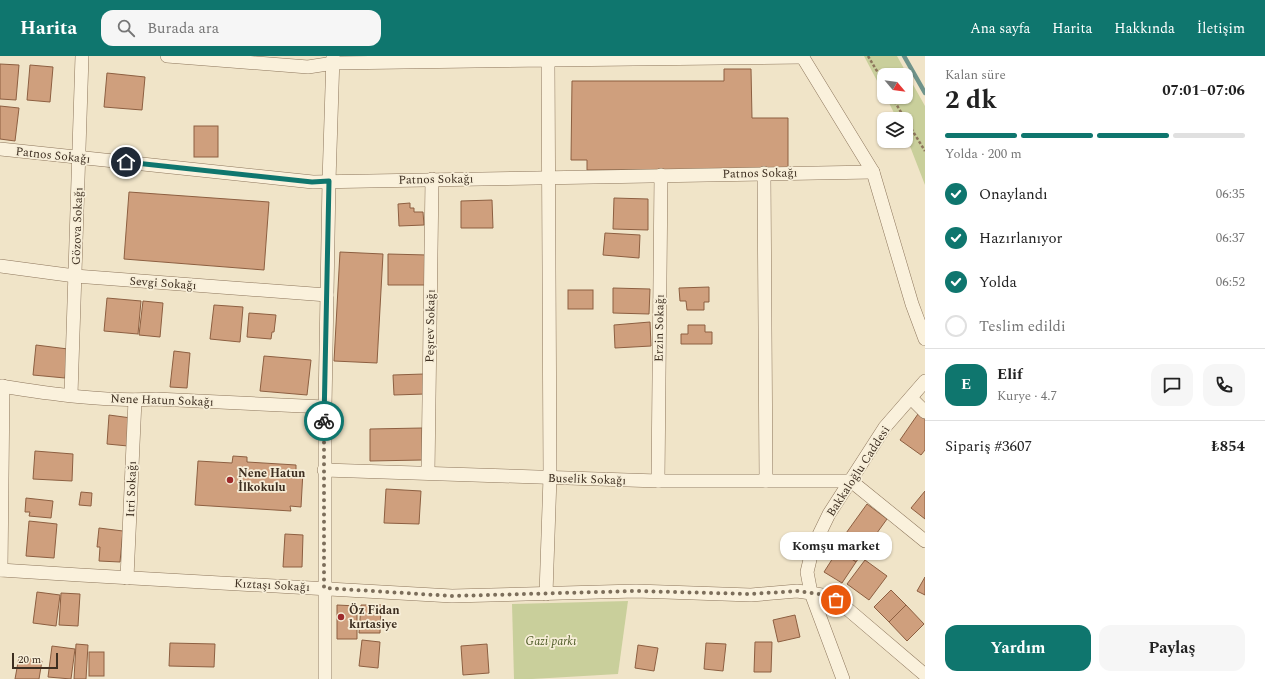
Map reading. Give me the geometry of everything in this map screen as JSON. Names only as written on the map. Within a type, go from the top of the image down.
[{"type":"street","name":"Gözova Sokağı","points":[[71,395],[82,56]]},
{"type":"street","points":[[167,56],[308,67],[334,59],[802,56],[873,172],[912,304],[925,339]]},
{"type":"street","points":[[546,594],[550,477],[548,58]]},
{"type":"street","points":[[325,679],[324,407],[329,181],[334,59]]},
{"type":"street","name":"Patnos Sokağı","points":[[0,149],[312,182],[873,172]]},
{"type":"street","points":[[764,173],[766,481]]},
{"type":"street","name":"Erzin Sokağı","points":[[658,481],[661,175]]},
{"type":"street","name":"Peşrev Sokağı","points":[[428,474],[432,179]]},
{"type":"street","name":"Sevgi Sokağı","points":[[0,266],[75,276],[327,295]]},
{"type":"street","name":"Bakkaloğlu Caddesi","points":[[811,593],[808,572],[813,547],[829,514],[885,428],[925,381]]},
{"type":"street","points":[[1,570],[2,386]]},
{"type":"street","name":"Nene Hatun Sokağı","points":[[2,386],[39,392],[135,400],[156,399],[324,407]]},
{"type":"street","points":[[911,398],[925,412]]},
{"type":"street","name":"Itri Sokağı","points":[[127,578],[135,400]]},
{"type":"street","name":"Buselik Sokağı","points":[[324,470],[658,481],[851,481]]},
{"type":"street","points":[[851,481],[925,541]]},
{"type":"street","name":"Kıztaşı Sokağı","points":[[1,570],[452,596],[636,591],[751,594],[797,591],[827,596],[844,606],[925,675]]},
{"type":"street","points":[[811,593],[843,679]]},
{"type":"path","points":[[868,56],[877,71]]},
{"type":"path","points":[[913,131],[925,151]]},
{"type":"green space","points":[[864,56],[897,56],[904,68],[877,68],[877,81]]},
{"type":"green space","points":[[913,85],[925,106],[925,185],[911,148],[913,148],[913,112],[894,112],[890,104],[913,104]]},
{"type":"green space","name":"Gazi parkı","points":[[628,601],[618,674],[514,679],[512,604]]},
{"type":"building","points":[[0,64],[19,65],[16,100],[0,99]]},
{"type":"building","points":[[30,65],[53,67],[50,102],[27,100]]},
{"type":"building","points":[[724,69],[751,69],[752,118],[788,118],[788,169],[587,170],[587,160],[571,160],[572,81],[724,81]]},
{"type":"building","points":[[107,73],[145,77],[142,110],[104,107]]},
{"type":"building","points":[[0,106],[19,108],[15,141],[0,139]]},
{"type":"building","points":[[194,126],[218,126],[218,157],[194,157]]},
{"type":"building","points":[[129,192],[269,202],[264,270],[124,259]]},
{"type":"building","points":[[614,198],[648,199],[648,230],[613,229]]},
{"type":"building","points":[[492,200],[493,228],[461,228],[461,201]]},
{"type":"building","points":[[410,203],[410,208],[414,208],[414,212],[423,212],[424,225],[399,226],[398,204]]},
{"type":"building","points":[[605,233],[640,235],[639,258],[603,255]]},
{"type":"building","points":[[340,252],[383,254],[377,363],[334,361]]},
{"type":"building","points":[[388,254],[427,255],[427,285],[388,285]]},
{"type":"building","points":[[709,287],[709,302],[704,302],[704,310],[687,310],[686,301],[680,301],[679,288]]},
{"type":"building","points":[[613,288],[650,289],[649,314],[613,313]]},
{"type":"building","points":[[568,290],[593,290],[593,309],[568,309]]},
{"type":"building","points":[[107,298],[141,301],[138,334],[104,331]]},
{"type":"building","points":[[143,301],[163,303],[160,337],[139,335]]},
{"type":"building","points":[[214,305],[243,307],[240,342],[210,339]]},
{"type":"building","points":[[249,313],[276,315],[274,332],[272,332],[271,339],[247,337]]},
{"type":"building","points":[[650,322],[651,346],[615,348],[614,325]]},
{"type":"building","points":[[688,325],[705,325],[705,332],[712,332],[712,344],[681,344],[681,334],[688,334]]},
{"type":"building","points":[[36,345],[68,349],[65,378],[33,375]]},
{"type":"building","points":[[174,351],[190,353],[187,388],[170,387]]},
{"type":"building","points":[[264,356],[311,360],[307,395],[260,391]]},
{"type":"building","points":[[424,374],[425,394],[394,395],[393,375]]},
{"type":"building","points":[[918,414],[925,419],[925,450],[921,455],[900,440]]},
{"type":"building","points":[[109,415],[131,418],[128,446],[107,444]]},
{"type":"building","points":[[422,428],[422,460],[370,461],[370,429]]},
{"type":"building","points":[[35,451],[73,454],[72,481],[33,479]]},
{"type":"building","points":[[233,456],[247,457],[247,462],[296,465],[296,471],[303,471],[301,507],[290,506],[291,511],[195,505],[198,461],[232,463]]},
{"type":"building","points":[[386,489],[421,491],[419,524],[384,523]]},
{"type":"building","points":[[925,491],[925,519],[911,508]]},
{"type":"building","points":[[81,492],[92,493],[91,506],[79,505]]},
{"type":"building","points":[[26,498],[53,501],[51,518],[29,516],[30,512],[25,512]]},
{"type":"building","points":[[867,504],[887,519],[856,562],[836,547]]},
{"type":"building","points":[[29,521],[57,524],[54,558],[26,556]]},
{"type":"building","points":[[99,528],[123,531],[120,562],[99,561],[100,547],[97,547]]},
{"type":"building","points":[[285,534],[303,535],[302,567],[283,567]]},
{"type":"building","points":[[838,550],[856,562],[842,583],[824,572]]},
{"type":"building","points":[[865,560],[887,576],[869,600],[847,584]]},
{"type":"building","points":[[925,577],[925,595],[917,591]]},
{"type":"building","points":[[891,590],[906,605],[889,622],[874,607]]},
{"type":"building","points":[[37,592],[60,595],[56,626],[33,623]]},
{"type":"building","points":[[61,593],[80,594],[78,626],[59,625]]},
{"type":"building","points":[[337,605],[357,606],[357,639],[337,639]]},
{"type":"building","points":[[361,605],[381,605],[380,633],[359,633]]},
{"type":"building","points":[[906,605],[924,624],[907,641],[889,622]]},
{"type":"building","points":[[795,615],[800,637],[778,642],[773,620]]},
{"type":"building","points":[[362,640],[380,642],[378,668],[359,666]]},
{"type":"building","points":[[755,642],[772,642],[771,672],[754,672]]},
{"type":"building","points":[[170,643],[215,644],[214,667],[169,666]]},
{"type":"building","points":[[706,643],[726,644],[723,671],[704,669]]},
{"type":"building","points":[[76,644],[88,645],[86,679],[74,679]]},
{"type":"building","points":[[487,644],[489,673],[463,675],[461,646]]},
{"type":"building","points":[[638,645],[658,648],[654,671],[635,668]]},
{"type":"building","points":[[52,646],[75,649],[71,679],[48,677]]},
{"type":"building","points":[[89,652],[104,652],[104,676],[89,676]]},
{"type":"building","points":[[19,657],[42,661],[39,679],[15,679]]},
{"type":"waterway","points":[[904,56],[925,93]]},
{"type":"way so far","points":[[324,421],[324,588],[452,596],[636,591],[751,594],[797,591],[819,594],[836,600]]},
{"type":"place","name":"Nene Hatun İlkokulu","points":[[230,480]]},
{"type":"place","name":"Komşu market","points":[[836,600]]},
{"type":"place","name":"Öz Fidan kırtasiye","points":[[341,617]]},
{"type":"route","points":[[126,162],[312,182],[329,181],[324,421]]}]
